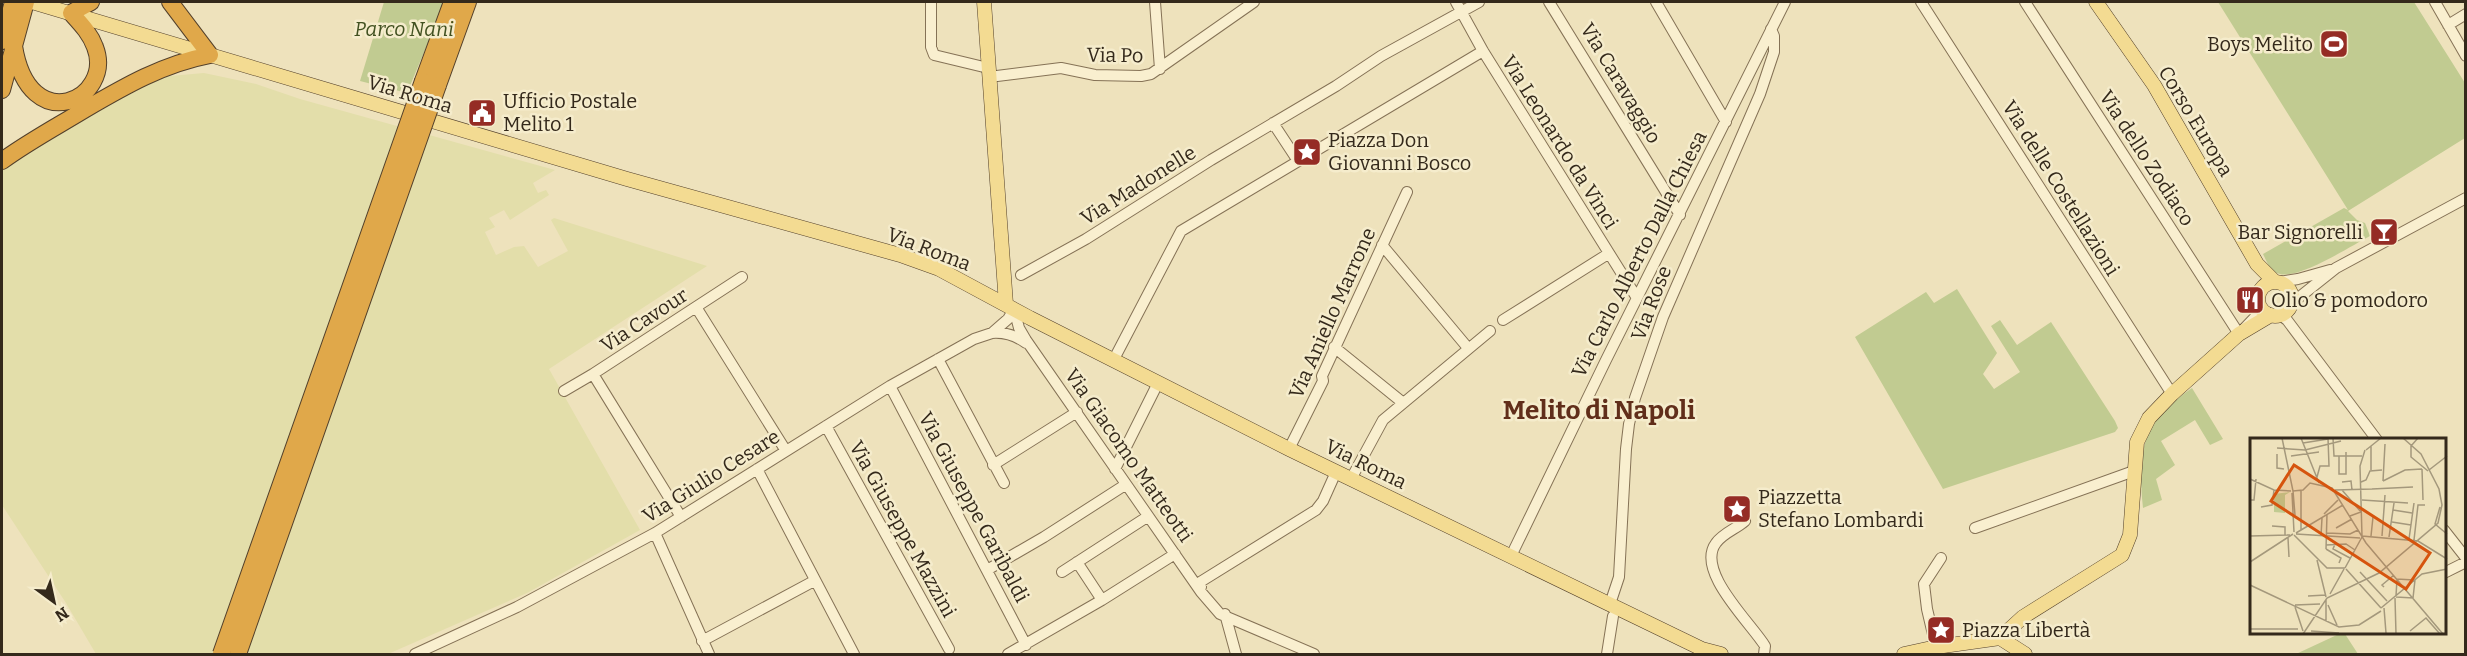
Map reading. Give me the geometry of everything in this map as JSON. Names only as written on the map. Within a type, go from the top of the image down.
[{"type":"highway","points":[[12,2],[14,21]]},
{"type":"highway","points":[[2,90],[8,43],[14,21],[26,2]]},
{"type":"highway","points":[[8,43],[33,93],[56,102],[71,101],[81,96],[94,79],[98,67],[96,48],[71,13],[91,2]]},
{"type":"highway","points":[[2,161],[26,143],[145,75],[188,59],[210,55],[170,2]]},
{"type":"highway","points":[[238,654],[430,83],[452,2]]},
{"type":"highway","points":[[221,654],[430,83],[468,2]]},
{"type":"main road","name":"Via Roma","points":[[32,2],[627,179],[900,255],[939,269],[1113,361],[1288,449],[1510,556],[1612,610],[1703,652],[1721,654]]},
{"type":"main road","points":[[984,2],[988,73],[1010,307]]},
{"type":"main road","name":"Corso Europa","points":[[2096,2],[2154,85],[2257,264],[2272,284]]},
{"type":"main road","points":[[1904,654],[2000,638],[2023,617],[2122,555],[2130,535],[2137,442],[2149,418],[2172,394],[2239,334],[2280,312],[2290,290],[2272,284],[2258,296],[2280,312]]},
{"type":"main road","points":[[2000,638],[2025,654]]},
{"type":"street","points":[[931,2],[931,47],[934,55],[988,73]]},
{"type":"street","points":[[1155,2],[1160,69]]},
{"type":"street","name":"Via Po","points":[[988,73],[1061,68],[1088,74],[1141,76],[1160,69],[1254,2]]},
{"type":"street","name":"Via Madonelle","points":[[1021,275],[1086,239],[1336,86],[1458,6],[1479,2]]},
{"type":"street","name":"Via Caravaggio","points":[[1550,2],[1680,214]]},
{"type":"street","points":[[1656,2],[1726,122]]},
{"type":"street","name":"Via Carlo Alberto Dalla Chiesa","points":[[1510,556],[1785,2]]},
{"type":"street","name":"Via delle Costellazioni","points":[[1921,2],[2172,394]]},
{"type":"street","name":"Via dello Zodiaco","points":[[2025,2],[2239,334]]},
{"type":"street","points":[[2435,2],[2466,56]]},
{"type":"street","name":"Via Leonardo da Vinci","points":[[1458,6],[1483,51],[1637,298]]},
{"type":"street","points":[[2448,25],[2466,14]]},
{"type":"street","name":"Via Rose","points":[[1607,654],[1612,610],[1619,577],[1626,448],[1635,398],[1663,317],[1760,94],[1774,52],[1774,36],[1771,29]]},
{"type":"street","points":[[1113,361],[1178,234],[1483,51]]},
{"type":"street","points":[[1273,123],[1298,161]]},
{"type":"street","name":"Via Aniello Marrone","points":[[1288,449],[1323,381],[1322,376],[1334,347],[1407,192]]},
{"type":"street","points":[[2375,438],[2280,312],[2336,268],[2466,198]]},
{"type":"street","points":[[1382,245],[1468,348]]},
{"type":"street","points":[[1503,320],[1608,254]]},
{"type":"street","points":[[2272,284],[2336,268]]},
{"type":"street","name":"Via Cavour","points":[[564,391],[742,277]]},
{"type":"street","points":[[696,307],[786,451]]},
{"type":"street","name":"Via Giacomo Matteotti","points":[[1010,307],[1031,347],[1147,517],[1220,614],[1227,618]]},
{"type":"street","name":"Via Giulio Cesare","points":[[415,654],[492,620],[655,533],[890,386],[974,339],[992,333],[1008,319],[1010,307]]},
{"type":"street","points":[[1019,328],[1030,318]]},
{"type":"street","points":[[1351,479],[1379,426],[1402,402],[1490,331]]},
{"type":"street","name":"Via Giacomo Matteotti","points":[[992,333],[1000,332],[1015,336],[1031,347]]},
{"type":"street","points":[[1334,347],[1402,402]]},
{"type":"street","points":[[938,358],[1004,483]]},
{"type":"street","points":[[593,374],[681,517]]},
{"type":"street","points":[[1115,469],[1158,383]]},
{"type":"street","name":"Via Giuseppe Garibaldi","points":[[890,386],[1026,645]]},
{"type":"street","points":[[993,465],[1077,412]]},
{"type":"street","name":"Via Giuseppe Mazzini","points":[[826,426],[949,649]]},
{"type":"street","points":[[757,469],[854,654]]},
{"type":"street","points":[[1975,528],[2134,471]]},
{"type":"street","points":[[1197,584],[1316,510],[1323,501],[1336,472]]},
{"type":"street","points":[[987,570],[1125,485]]},
{"type":"street","points":[[1736,503],[1745,521],[1716,542],[1710,560],[1723,590],[1765,646],[1764,654]]},
{"type":"street","points":[[1062,572],[1147,517]]},
{"type":"street","points":[[2446,531],[2466,560],[2446,572]]},
{"type":"street","points":[[655,533],[709,654]]},
{"type":"street","points":[[2455,543],[2466,535]]},
{"type":"street","points":[[1008,654],[1102,600],[1175,554]]},
{"type":"street","points":[[1933,650],[1924,584],[1941,558]]},
{"type":"street","points":[[1077,562],[1102,600]]},
{"type":"street","points":[[702,641],[814,581]]},
{"type":"street","points":[[1227,618],[1236,654]]},
{"type":"street","points":[[1227,618],[1314,654]]},
{"type":"shaded area","points":[[204,73],[256,84],[300,99],[555,170],[533,183],[538,193],[546,190],[549,195],[510,220],[504,210],[489,218],[495,227],[485,232],[496,255],[514,247],[524,246],[538,267],[568,251],[551,220],[554,218],[707,266],[549,369],[640,530],[527,593],[388,654],[96,654],[66,603],[2,505],[2,169],[18,155],[159,77]]},
{"type":"green space","name":"Parco Nani","points":[[384,2],[445,2],[407,93],[360,81]]},
{"type":"green space","points":[[2218,2],[2414,2],[2465,83],[2465,138],[2348,211],[2357,220],[2365,223],[2370,236],[2300,272],[2277,273],[2269,266],[2263,254],[2344,208],[2348,210]]},
{"type":"green space","points":[[1957,289],[1997,353],[1983,374],[1994,389],[2020,372],[1991,326],[2000,320],[2017,345],[2051,322],[2115,421],[2118,428],[2115,432],[1943,489],[1855,337],[1926,292],[1934,303]]},
{"type":"green space","points":[[2192,388],[2223,439],[2210,445],[2195,420],[2161,441],[2175,465],[2156,479],[2162,500],[2143,508],[2141,470],[2147,439],[2162,413]]},
{"type":"green space","points":[[2337,635],[2346,635],[2358,654],[2296,654]]},
{"type":"place","name":"Boys Melito","points":[[2334,44]]},
{"type":"place","name":"Ufficio Postale Melito 1","points":[[482,113]]},
{"type":"place","name":"Piazza Don Giovanni Bosco","points":[[1307,152]]},
{"type":"place","name":"Bar Signorelli","points":[[2384,232]]},
{"type":"place","name":"Olio & pomodoro","points":[[2250,300]]},
{"type":"place","name":"Piazzetta Stefano Lombardi","points":[[1737,509]]},
{"type":"place","name":"Piazza Libertà","points":[[1941,630]]},
{"type":"district","name":"Melito di Napoli","points":[[1599,410]]}]
